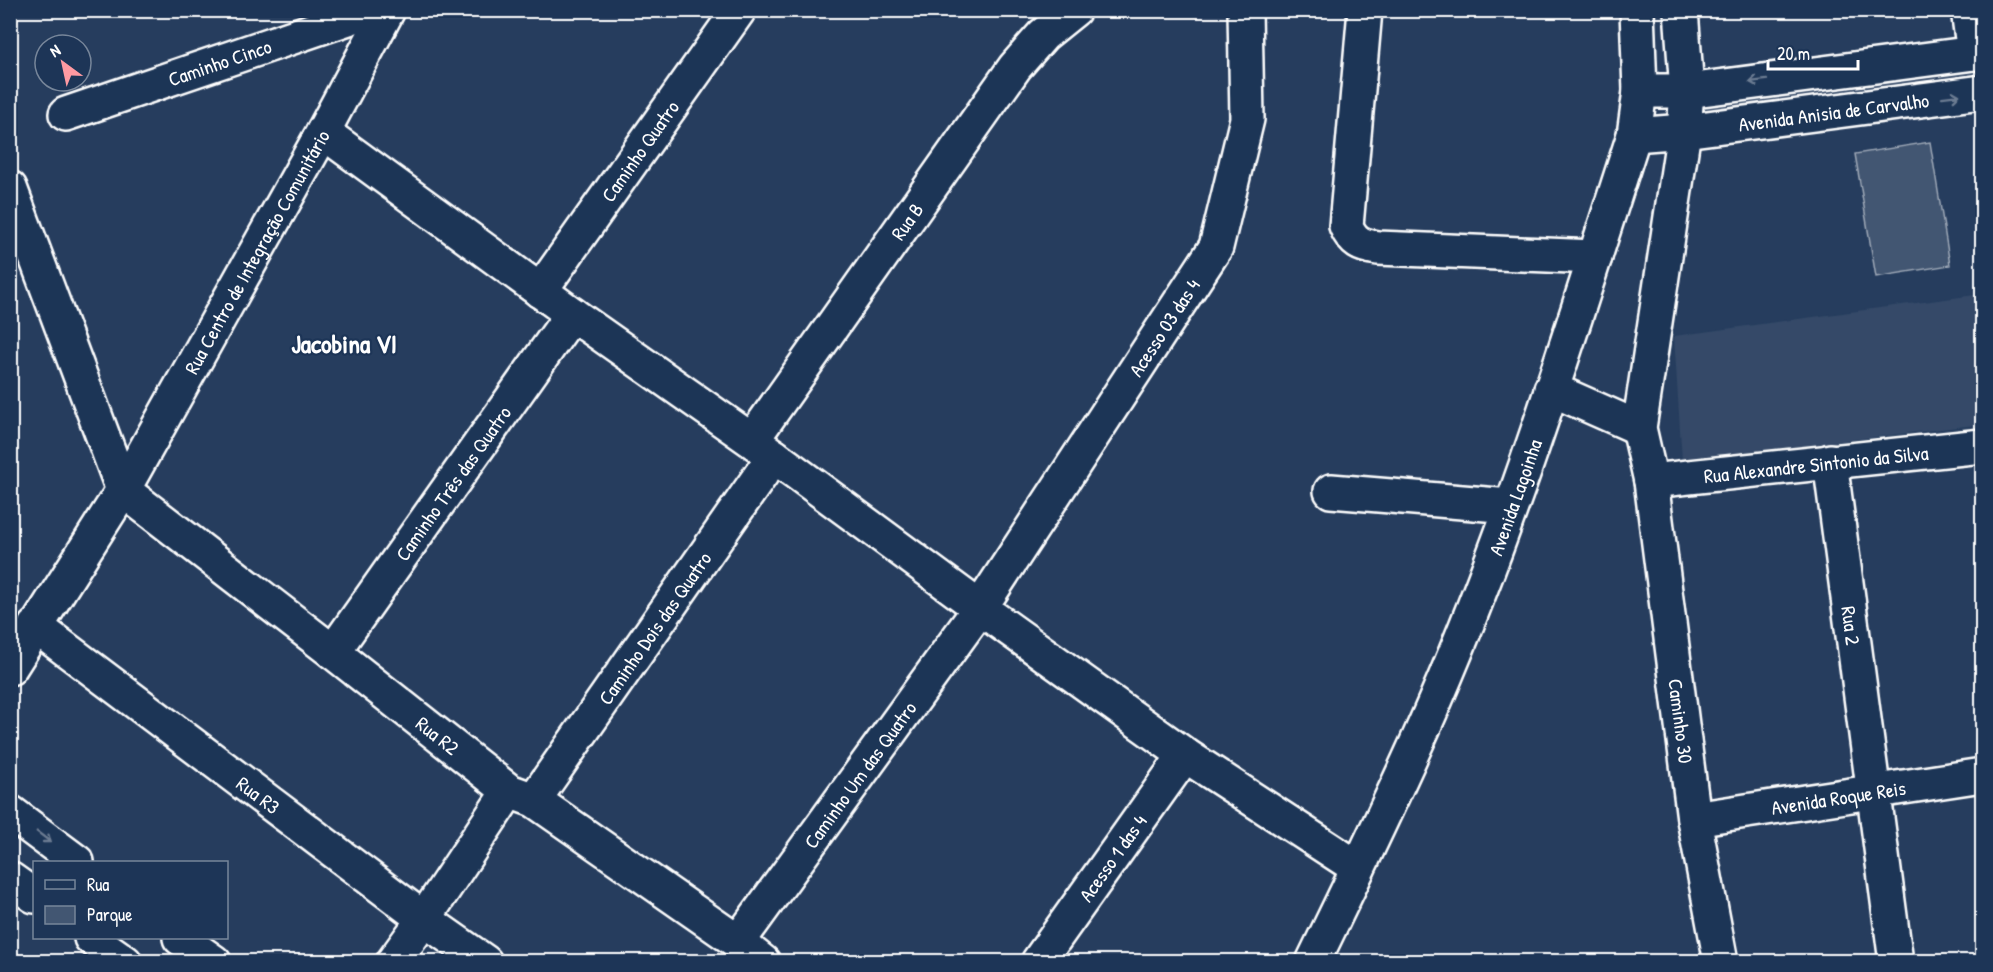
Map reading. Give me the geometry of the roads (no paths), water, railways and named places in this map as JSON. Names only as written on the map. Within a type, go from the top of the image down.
[{"type":"street","name":"Caminho Cinco","points":[[66,114],[372,10]]},
{"type":"street","name":"Rua Centro de Integração Comunitário","points":[[10,668],[123,490],[323,132],[388,10]]},
{"type":"street","name":"Caminho Quatro","points":[[540,291],[739,10]]},
{"type":"street","name":"Rua B","points":[[763,448],[1015,67],[1043,35],[1074,10]]},
{"type":"street","name":"Acesso 03 das 4","points":[[980,608],[1216,247],[1247,119],[1245,10]]},
{"type":"street","points":[[1365,10],[1346,226],[1356,242],[1363,246],[1378,248],[1595,257]]},
{"type":"street","name":"Avenida Lagoinha","points":[[1313,962],[1436,699],[1510,506],[1551,389],[1634,135],[1641,91],[1637,10]]},
{"type":"street","points":[[1551,389],[1639,428],[1684,131],[1687,90],[1681,10]]},
{"type":"street","points":[[1968,10],[1978,53]]},
{"type":"street","name":"Avenida Anisia de Carvalho","points":[[1641,91],[1687,90],[1978,53]]},
{"type":"street","name":"Avenida Anisia de Carvalho","points":[[1634,135],[1684,131],[1983,92]]},
{"type":"street","points":[[323,132],[540,291],[763,448],[980,608],[1185,754],[1358,868]]},
{"type":"street","points":[[10,188],[123,490]]},
{"type":"street","name":"Caminho Três das Quatro","points":[[333,652],[572,314]]},
{"type":"street","name":"Caminho 30","points":[[1639,428],[1651,481],[1694,819],[1721,962]]},
{"type":"street","name":"Rua Alexandre Sintonio da Silva","points":[[1651,481],[1983,446]]},
{"type":"street","name":"Caminho Dois das Quatro","points":[[393,962],[521,795],[763,448]]},
{"type":"street","name":"Rua 2","points":[[1830,461],[1896,962]]},
{"type":"street","name":"Rua R2","points":[[123,490],[521,795],[750,952]]},
{"type":"street","points":[[1331,491],[1510,506]]},
{"type":"street","name":"Caminho Um das Quatro","points":[[750,952],[980,608]]},
{"type":"street","name":"Rua R3","points":[[35,626],[424,919],[485,962]]},
{"type":"street","name":"Acesso 1 das 4","points":[[1038,962],[1185,754]]},
{"type":"street","name":"Avenida Roque Reis","points":[[1694,819],[1983,776]]},
{"type":"street","points":[[10,812],[76,861]]},
{"type":"street","points":[[10,879],[33,895]]},
{"type":"street","points":[[92,939],[124,962]]},
{"type":"street","points":[[181,939],[214,962]]},
{"type":"district","name":"Jacobina VI","points":[[344,343]]}]
